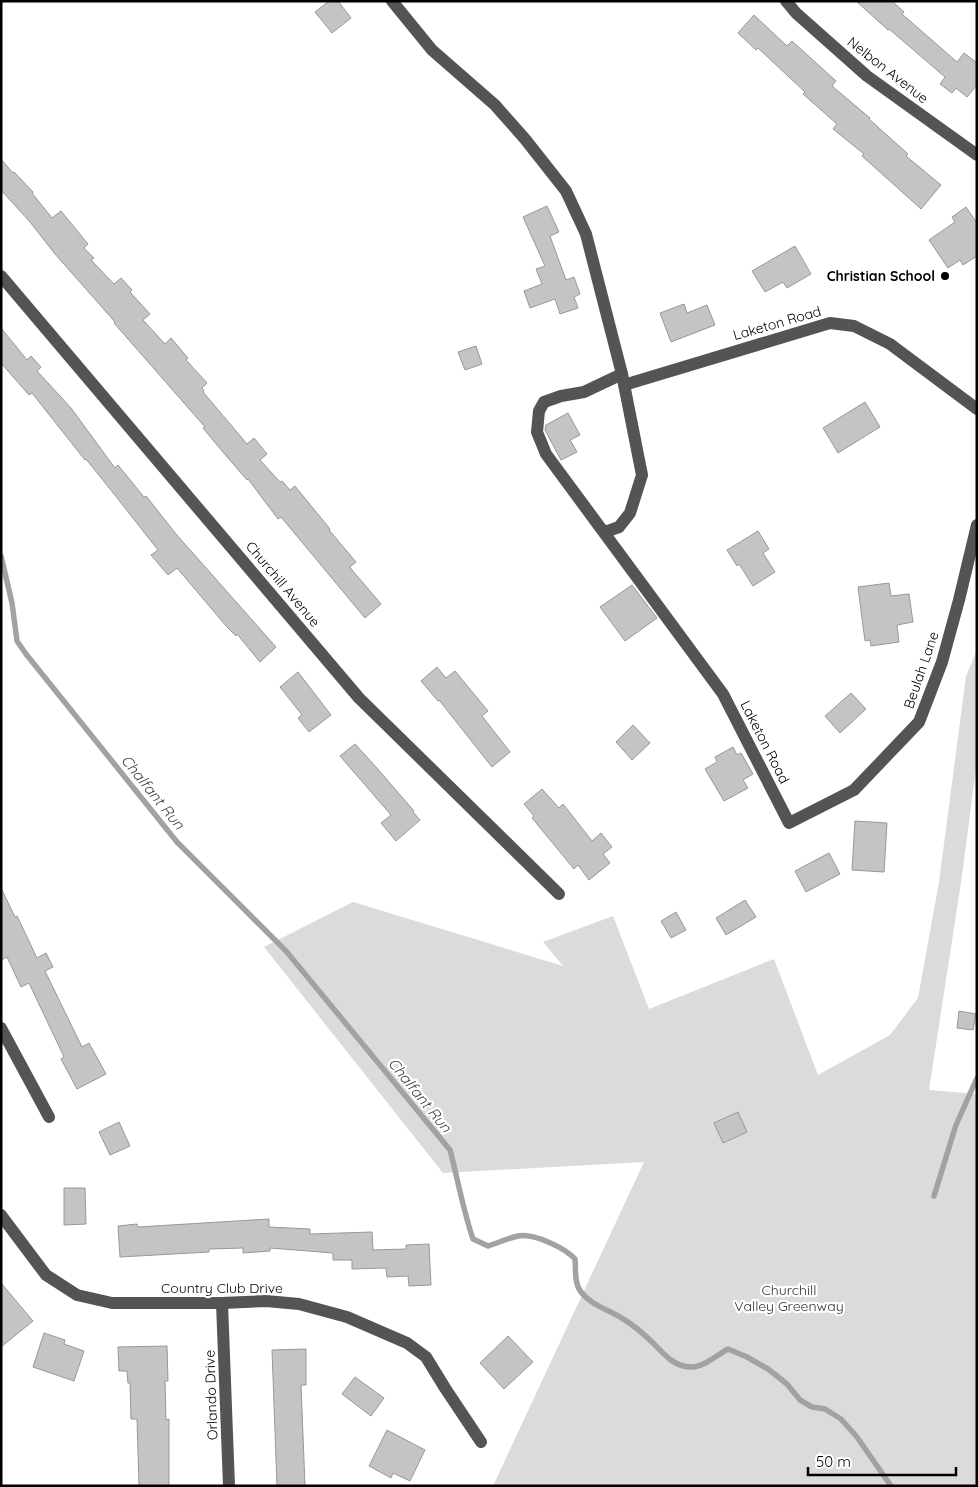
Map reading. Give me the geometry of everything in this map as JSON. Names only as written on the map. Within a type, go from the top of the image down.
[{"type":"street","points":[[392,1],[432,50],[495,105],[525,138],[566,191],[586,234],[623,379],[642,475],[630,513],[619,527],[605,532]]},
{"type":"street","name":"Nelbon Avenue","points":[[786,1],[796,13],[867,76],[977,155]]},
{"type":"street","name":"Churchill Avenue","points":[[1,276],[359,698],[560,894]]},
{"type":"street","name":"Laketon Road","points":[[789,823],[724,694],[546,454],[537,432],[540,410],[544,402],[561,396],[584,392],[623,379],[830,323],[854,326],[890,344],[977,409]]},
{"type":"street","name":"Beulah Lane","points":[[789,823],[854,790],[919,722],[942,662],[960,600],[977,525]]},
{"type":"street","points":[[1,1028],[49,1118]]},
{"type":"street","name":"Country Club Drive","points":[[1,1215],[46,1275],[77,1295],[112,1303],[266,1301],[299,1304],[347,1317],[407,1343],[426,1357],[481,1442]]},
{"type":"street","name":"Orlando Drive","points":[[222,1303],[229,1486]]},
{"type":"green space","name":"Churchill Valley Greenway","points":[[977,650],[977,761],[962,876],[929,1090],[977,1094],[977,1486],[493,1486],[644,1162],[443,1173],[264,947],[353,902],[563,966],[543,942],[613,916],[649,1009],[774,959],[818,1075],[890,1035],[918,998],[939,882],[966,676]]},
{"type":"building","points":[[329,1],[338,1],[351,18],[332,33],[315,12]]},
{"type":"building","points":[[856,1],[892,1],[904,12],[902,14],[957,62],[964,53],[977,63],[977,85],[967,97],[956,88],[952,93],[940,84],[945,77]]},
{"type":"building","points":[[754,15],[787,46],[792,41],[836,81],[832,86],[870,118],[908,154],[906,156],[941,185],[921,209],[862,156],[864,154],[833,129],[837,124],[803,94],[805,92],[758,48],[756,50],[738,33]]},
{"type":"building","points":[[1,159],[33,192],[52,218],[61,211],[88,244],[84,248],[94,258],[91,260],[114,284],[121,278],[132,290],[130,292],[150,314],[143,320],[165,344],[171,338],[188,358],[186,360],[207,383],[202,388],[203,392],[247,444],[254,438],[267,454],[260,460],[290,490],[295,486],[330,529],[356,562],[350,567],[352,570],[381,604],[365,618],[281,517],[278,519],[248,479],[203,428],[205,427],[1,190]]},
{"type":"building","points":[[547,206],[559,232],[550,236],[566,280],[574,277],[580,294],[574,297],[578,308],[560,314],[555,299],[530,308],[524,291],[542,284],[536,269],[545,266],[523,217]]},
{"type":"building","points":[[966,207],[977,223],[977,256],[963,265],[960,260],[948,268],[929,240],[955,222],[952,217]]},
{"type":"building","points":[[795,246],[811,274],[787,288],[783,282],[765,292],[752,271]]},
{"type":"building","points":[[684,304],[687,313],[707,305],[715,325],[671,342],[660,313]]},
{"type":"building","points":[[1,328],[27,360],[31,356],[41,367],[37,371],[71,408],[115,468],[118,465],[144,497],[146,496],[176,534],[276,647],[260,662],[237,634],[236,636],[227,627],[177,568],[168,575],[151,555],[158,550],[118,499],[32,393],[29,395],[1,363]]},
{"type":"building","points":[[476,346],[482,364],[465,370],[458,352]]},
{"type":"building","points":[[865,402],[880,427],[838,453],[823,428]]},
{"type":"building","points":[[568,413],[580,435],[570,440],[577,452],[561,460],[545,430],[546,425]]},
{"type":"building","points":[[758,531],[769,549],[763,553],[775,572],[753,586],[739,564],[737,566],[727,550]]},
{"type":"building","points":[[889,583],[891,596],[909,594],[913,622],[897,625],[899,642],[871,646],[870,640],[865,641],[858,587]]},
{"type":"building","points":[[632,585],[657,618],[625,641],[600,607]]},
{"type":"building","points":[[437,667],[446,678],[455,671],[488,711],[482,716],[510,752],[492,767],[439,700],[421,681]]},
{"type":"building","points":[[298,672],[331,715],[309,732],[298,718],[302,715],[280,687]]},
{"type":"building","points":[[851,693],[866,709],[840,733],[825,716]]},
{"type":"building","points":[[633,725],[650,743],[632,760],[616,742]]},
{"type":"building","points":[[355,744],[420,820],[396,841],[381,823],[391,815],[340,756]]},
{"type":"building","points":[[733,747],[737,755],[741,753],[753,774],[743,780],[748,788],[724,801],[705,769],[717,762],[715,757]]},
{"type":"building","points":[[542,789],[559,808],[563,804],[592,841],[601,833],[612,847],[603,854],[610,863],[589,880],[578,865],[574,869],[532,818],[534,816],[524,804]]},
{"type":"building","points":[[855,821],[887,823],[884,872],[852,870]]},
{"type":"building","points":[[829,853],[840,874],[806,892],[795,871]]},
{"type":"building","points":[[1,888],[37,958],[46,953],[53,967],[45,971],[82,1047],[89,1043],[106,1074],[77,1089],[61,1059],[64,1057],[29,983],[21,987],[7,957],[1,960]]},
{"type":"building","points":[[745,900],[756,917],[726,935],[716,918]]},
{"type":"building","points":[[676,912],[686,930],[671,938],[661,921]]},
{"type":"building","points":[[959,1011],[976,1014],[973,1030],[957,1028]]},
{"type":"building","points":[[738,1112],[747,1132],[723,1143],[714,1123]]},
{"type":"building","points":[[119,1122],[130,1146],[110,1155],[99,1132]]},
{"type":"building","points":[[64,1188],[85,1188],[86,1224],[64,1225]]},
{"type":"building","points":[[269,1219],[269,1227],[310,1229],[310,1234],[372,1232],[373,1250],[406,1249],[406,1245],[429,1244],[431,1285],[409,1286],[408,1276],[387,1277],[386,1268],[352,1269],[352,1260],[333,1260],[333,1253],[270,1248],[270,1251],[243,1253],[243,1248],[209,1249],[209,1252],[120,1257],[118,1226],[137,1224],[138,1227]]},
{"type":"building","points":[[1,1283],[33,1321],[1,1347]]},
{"type":"building","points":[[44,1333],[65,1340],[64,1344],[84,1351],[74,1381],[33,1367]]},
{"type":"building","points":[[508,1336],[533,1362],[504,1389],[480,1363]]},
{"type":"building","points":[[167,1346],[168,1381],[165,1381],[166,1420],[169,1419],[169,1486],[139,1486],[137,1419],[131,1419],[130,1383],[128,1383],[127,1371],[119,1371],[118,1347]]},
{"type":"building","points":[[306,1349],[306,1385],[301,1385],[305,1486],[277,1486],[272,1350]]},
{"type":"building","points":[[355,1377],[384,1398],[371,1416],[342,1394]]},
{"type":"building","points":[[387,1430],[425,1450],[410,1481],[393,1473],[391,1478],[369,1466]]},
{"type":"waterway","name":"Chalfant Run","points":[[1,556],[12,603],[17,641],[177,842],[286,951],[450,1150],[473,1239],[488,1246],[514,1237],[525,1236],[549,1242],[564,1250],[575,1259],[577,1285],[581,1292],[594,1304],[633,1326],[679,1365],[691,1367],[701,1365],[728,1349],[768,1369],[787,1384],[800,1400],[812,1407],[825,1409],[841,1419],[857,1437],[891,1486]]},
{"type":"waterway","points":[[934,1196],[956,1125],[977,1078]]},
{"type":"place","name":"Christian School","points":[[945,276]]}]
